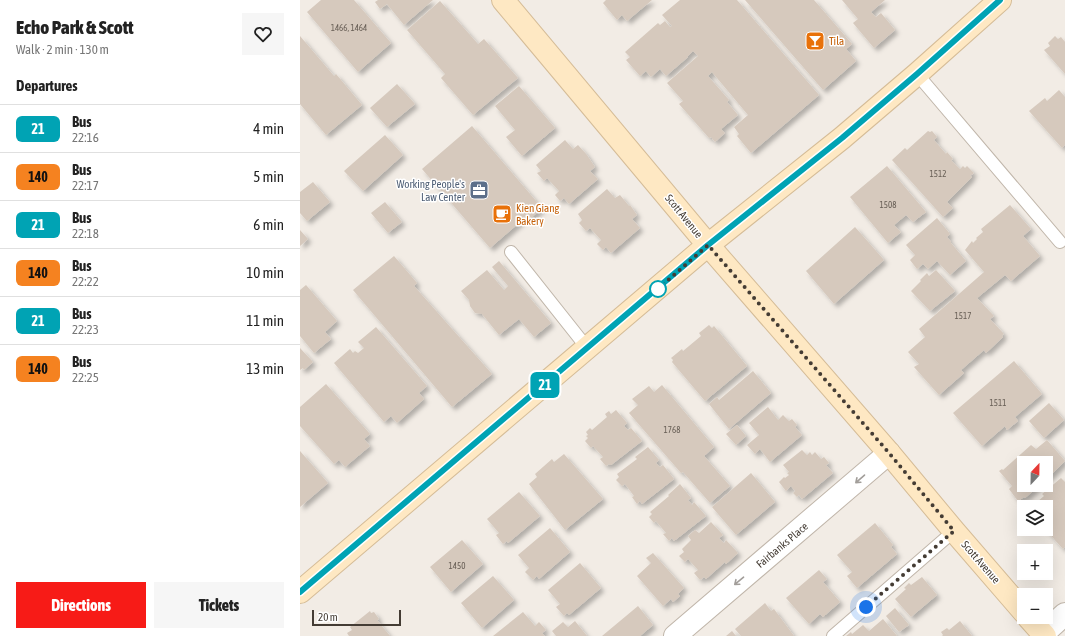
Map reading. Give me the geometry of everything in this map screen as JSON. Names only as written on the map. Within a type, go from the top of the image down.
[{"type":"street","name":"Scott Avenue","points":[[503,0],[708,245],[889,453],[1017,604]]},
{"type":"street","points":[[300,592],[588,349],[708,245],[842,138],[1000,0]]},
{"type":"street","name":"Fairbanks Place","points":[[675,636],[889,453]]},
{"type":"street","points":[[1034,624],[1044,635],[1065,614]]},
{"type":"lane","points":[[917,74],[1060,242]]},
{"type":"lane","points":[[511,252],[588,349]]},
{"type":"lane","points":[[833,636],[954,531]]},
{"type":"building","points":[[321,0],[354,0],[391,43],[358,72],[307,12]]},
{"type":"building","points":[[378,0],[433,0],[404,25],[387,4],[380,9],[375,2]]},
{"type":"building","points":[[606,0],[652,0],[627,21],[622,15],[617,20],[603,3]]},
{"type":"building","points":[[680,0],[737,0],[819,95],[751,153],[737,136],[739,134],[734,127],[748,115],[712,72],[708,76],[729,100],[727,102],[738,115],[721,129],[725,133],[715,142],[711,137],[709,138],[679,104],[683,101],[667,83],[698,56],[693,51],[666,76],[660,69],[651,77],[646,71],[640,76],[626,60],[630,57],[625,52],[658,23],[660,25],[665,21],[670,27],[672,26],[662,15]]},
{"type":"building","points":[[745,0],[814,0],[852,44],[846,49],[856,61],[823,90]]},
{"type":"building","points":[[842,0],[885,0],[871,12],[876,17],[881,13],[895,30],[874,48],[853,23],[858,19]]},
{"type":"building","points":[[440,1],[478,44],[484,39],[518,78],[473,115],[441,78],[445,74],[407,30]]},
{"type":"building","points":[[300,36],[334,76],[336,74],[362,105],[326,135],[300,104]]},
{"type":"building","points":[[1055,36],[1058,39],[1061,37],[1065,42],[1065,74],[1044,50],[1050,46],[1048,43]]},
{"type":"building","points":[[397,84],[415,104],[387,127],[370,108]]},
{"type":"building","points":[[519,86],[555,128],[522,156],[506,137],[515,130],[495,106]]},
{"type":"building","points":[[1059,90],[1065,97],[1065,145],[1062,148],[1029,111],[1045,98],[1047,101]]},
{"type":"building","points":[[472,126],[542,208],[530,219],[527,216],[490,248],[422,169]]},
{"type":"building","points":[[928,131],[932,131],[937,137],[934,140],[946,154],[947,152],[953,159],[951,160],[960,169],[963,166],[965,168],[967,166],[974,173],[970,176],[972,177],[947,202],[953,208],[943,217],[892,160],[905,148],[907,150]]},
{"type":"building","points":[[385,135],[403,155],[363,191],[344,171]]},
{"type":"building","points":[[565,140],[573,149],[578,145],[587,155],[595,167],[590,171],[598,179],[569,204],[564,198],[560,201],[555,195],[559,191],[547,178],[544,181],[537,173],[541,171],[536,165]]},
{"type":"building","points":[[887,166],[926,212],[913,222],[906,215],[894,225],[901,232],[888,243],[850,197]]},
{"type":"building","points":[[313,182],[330,202],[307,221],[300,213],[300,192]]},
{"type":"building","points":[[607,189],[615,198],[620,195],[629,206],[630,205],[637,215],[632,219],[640,228],[611,253],[606,247],[603,250],[597,244],[601,240],[590,228],[586,231],[579,223],[582,220],[578,214]]},
{"type":"building","points":[[385,202],[402,222],[388,233],[371,213]]},
{"type":"building","points":[[1010,205],[1031,229],[1023,236],[1040,256],[1011,281],[1005,275],[977,298],[994,316],[990,319],[1004,334],[1002,335],[1003,337],[986,353],[984,350],[961,370],[964,373],[939,395],[914,367],[919,364],[908,352],[925,337],[919,329],[984,272],[965,250],[972,241],[973,243],[983,232],[981,229]]},
{"type":"building","points":[[937,218],[950,234],[947,237],[951,243],[966,261],[950,275],[937,261],[928,269],[923,264],[917,269],[910,260],[915,255],[906,245]]},
{"type":"building","points":[[855,227],[884,260],[834,304],[806,271]]},
{"type":"building","points":[[300,230],[308,239],[300,246]]},
{"type":"building","points":[[394,256],[417,283],[414,286],[492,374],[452,407],[353,290]]},
{"type":"building","points":[[499,261],[551,323],[534,337],[519,319],[499,335],[482,314],[475,313],[470,306],[469,300],[461,291],[487,270],[504,290],[508,286],[492,267]]},
{"type":"building","points":[[936,270],[955,291],[930,311],[911,291],[927,273],[929,276]]},
{"type":"building","points":[[306,285],[337,321],[325,332],[331,339],[314,353],[300,336],[300,290]]},
{"type":"building","points":[[709,325],[712,328],[714,326],[747,366],[705,401],[672,362],[673,360],[671,358],[682,349],[683,351],[701,336],[699,333]]},
{"type":"building","points":[[376,327],[427,386],[419,393],[424,399],[397,423],[391,416],[384,422],[334,363],[350,349],[353,353],[355,351],[358,353],[364,348],[358,342]]},
{"type":"building","points":[[300,348],[313,362],[304,370],[303,368],[300,370]]},
{"type":"building","points":[[1014,361],[1042,394],[1015,417],[1018,421],[1007,430],[1005,426],[982,446],[953,413]]},
{"type":"building","points":[[753,371],[771,393],[729,429],[709,404],[717,397],[719,400]]},
{"type":"building","points":[[326,384],[370,434],[364,439],[370,446],[345,467],[339,460],[334,464],[300,426],[300,407]]},
{"type":"building","points":[[662,385],[714,447],[704,456],[730,486],[710,503],[683,472],[681,473],[629,413],[638,405],[632,399],[649,386],[654,392]]},
{"type":"building","points":[[1049,403],[1064,420],[1044,438],[1029,421]]},
{"type":"building","points":[[768,407],[778,420],[783,415],[789,421],[792,419],[797,425],[795,427],[802,435],[770,462],[760,449],[755,454],[747,445],[759,435],[749,423]]},
{"type":"building","points":[[616,410],[627,423],[624,426],[628,430],[631,428],[642,441],[611,465],[609,464],[606,466],[600,459],[603,457],[593,446],[591,448],[585,441],[588,438],[586,436],[588,435],[586,432],[590,428],[592,430],[607,417],[605,414],[609,411],[611,414]]},
{"type":"building","points":[[737,425],[746,436],[736,445],[726,434]]},
{"type":"building","points":[[1047,440],[1065,461],[1053,473],[1053,456],[1019,456],[1031,445],[1036,449]]},
{"type":"building","points":[[648,447],[659,460],[656,463],[660,467],[663,465],[674,479],[642,504],[640,501],[637,504],[632,497],[634,496],[625,484],[622,486],[616,480],[619,477],[617,474],[637,459],[635,457]]},
{"type":"building","points":[[802,450],[807,455],[810,452],[812,455],[815,452],[821,459],[824,457],[829,463],[826,465],[833,473],[802,499],[799,495],[797,497],[793,493],[795,491],[791,486],[786,491],[779,482],[784,477],[785,478],[789,475],[787,473],[789,472],[783,465]]},
{"type":"building","points":[[300,451],[328,483],[300,507]]},
{"type":"building","points":[[564,454],[603,499],[565,530],[529,484],[537,477],[535,474],[552,459],[554,462]]},
{"type":"building","points":[[1017,458],[1017,492],[1032,492],[1025,498],[1024,497],[1017,500],[1009,489],[1012,486],[999,471],[1002,469],[1003,470]]},
{"type":"building","points":[[751,473],[775,502],[736,535],[712,507]]},
{"type":"building","points":[[1061,478],[1065,482],[1065,547],[1063,549],[1051,536],[1053,536],[1053,500],[1039,500],[1044,496],[1042,494],[1044,492],[1053,492],[1053,485]]},
{"type":"building","points":[[680,484],[691,498],[688,500],[692,505],[694,502],[706,516],[674,541],[672,538],[669,541],[663,534],[666,533],[656,521],[654,523],[649,517],[652,514],[650,512],[669,496],[668,495]]},
{"type":"building","points":[[519,492],[540,516],[508,543],[507,541],[503,544],[496,535],[499,533],[487,519]]},
{"type":"building","points":[[711,522],[723,535],[719,538],[724,543],[726,540],[738,553],[726,564],[725,562],[706,579],[704,577],[700,580],[694,573],[698,570],[688,559],[685,562],[679,556],[684,552],[682,549],[691,540],[688,536],[695,530],[699,533]]},
{"type":"building","points":[[875,523],[893,545],[891,547],[897,554],[857,588],[847,576],[852,572],[837,555]]},
{"type":"building","points":[[550,528],[570,552],[539,579],[537,576],[533,580],[525,572],[529,568],[518,555]]},
{"type":"building","points":[[462,540],[483,564],[451,592],[430,567]]},
{"type":"building","points":[[653,553],[684,588],[678,594],[680,596],[673,602],[671,599],[663,606],[637,576],[651,563],[646,558]]},
{"type":"building","points":[[580,563],[601,588],[569,615],[567,613],[564,616],[556,607],[560,604],[548,590]]},
{"type":"building","points":[[819,570],[827,579],[823,582],[840,602],[823,617],[820,614],[809,624],[786,598]]},
{"type":"building","points":[[493,576],[514,600],[482,628],[461,603]]},
{"type":"building","points":[[922,577],[937,595],[911,617],[895,599],[906,589],[904,588],[909,583],[911,585]]},
{"type":"building","points":[[765,603],[771,611],[774,609],[794,636],[741,636],[735,629]]},
{"type":"building","points":[[638,606],[653,625],[640,636],[602,636]]},
{"type":"building","points":[[895,608],[909,625],[899,632],[886,616]]},
{"type":"building","points":[[370,611],[371,613],[374,612],[379,619],[377,620],[390,636],[349,636],[347,633],[352,630],[350,627]]},
{"type":"building","points":[[523,612],[535,626],[539,622],[546,630],[542,633],[545,636],[493,636]]},
{"type":"building","points":[[883,619],[897,636],[846,636],[851,632],[852,634],[863,625],[869,631]]},
{"type":"building","points":[[575,621],[587,636],[556,636],[552,631],[563,622],[568,627]]},
{"type":"building","points":[[960,621],[972,636],[942,636],[943,635],[941,632],[947,628],[949,630]]},
{"type":"building","points":[[732,631],[736,636],[726,636]]},
{"type":"bus line","name":"21","points":[[300,592],[588,349],[708,245],[842,138],[1000,0]]},
{"type":"place","name":"Tila","points":[[815,41]]},
{"type":"place","name":"Working People's Law Center","points":[[479,190]]},
{"type":"place","name":"Kien Giang Bakery","points":[[502,214]]},
{"type":"route","points":[[658,289],[708,245],[889,453],[954,531],[866,607]]}]
